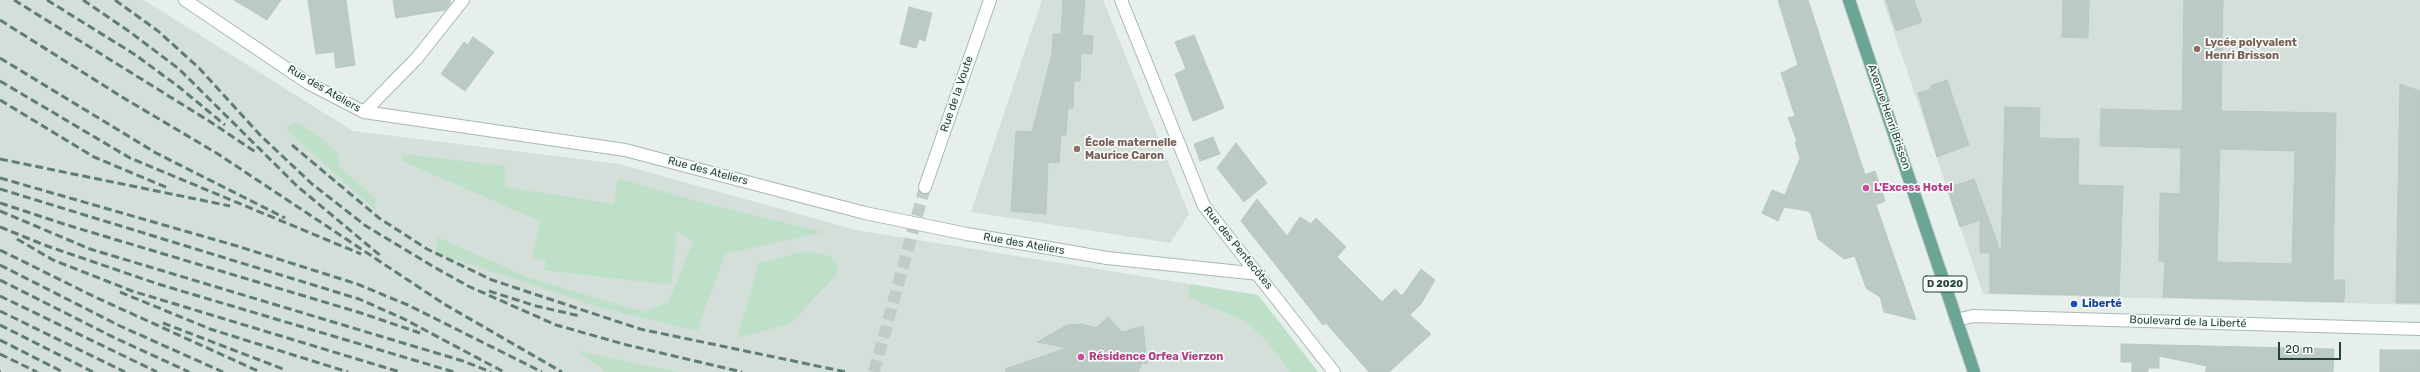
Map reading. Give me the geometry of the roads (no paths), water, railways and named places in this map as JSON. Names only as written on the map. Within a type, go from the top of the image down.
[{"type":"main road","name":"Avenue Henri Brisson","points":[[1849,0],[1974,372]]},
{"type":"street","name":"Rue des Ateliers","points":[[185,0],[308,83],[364,112],[625,150],[865,213],[967,234],[1107,258],[1259,274]]},
{"type":"street","points":[[364,112],[417,58],[463,0]]},
{"type":"street","name":"Rue de la Voute","points":[[925,187],[990,0]]},
{"type":"street","name":"Rue des Pentecôtes","points":[[1121,0],[1204,206],[1259,274],[1334,372]]},
{"type":"street","name":"Boulevard de la Liberté","points":[[1956,320],[1973,316],[2420,329]]},
{"type":"tunnel","points":[[874,372],[925,187]]},
{"type":"railway","points":[[14,0],[209,121],[257,153]]},
{"type":"railway","points":[[47,0],[134,54],[179,87],[225,125]]},
{"type":"railway","points":[[83,0],[130,32],[179,69],[297,186],[382,257]]},
{"type":"railway","points":[[115,0],[158,31],[199,68],[260,135],[312,184],[366,226],[434,267],[468,286],[556,325],[627,345],[742,372]]},
{"type":"railway","points":[[0,20],[122,97],[218,154],[444,304],[562,372]]},
{"type":"railway","points":[[0,58],[156,153],[285,218]]},
{"type":"railway","points":[[0,81],[130,158],[361,254]]},
{"type":"railway","points":[[0,100],[94,157],[168,188]]},
{"type":"railway","points":[[292,145],[379,218],[427,249],[492,280],[640,329],[846,372]]},
{"type":"railway","points":[[0,159],[230,206]]},
{"type":"railway","points":[[0,178],[237,246],[357,284],[408,305],[542,372]]},
{"type":"railway","points":[[0,189],[359,299],[404,319],[504,372]]},
{"type":"railway","points":[[0,203],[67,225],[361,313],[420,333]]},
{"type":"railway","points":[[0,211],[90,249],[463,361],[491,372]]},
{"type":"railway","points":[[0,227],[47,246],[158,284],[454,372]]},
{"type":"railway","points":[[17,239],[53,260],[132,291],[400,372]]},
{"type":"railway","points":[[0,250],[95,297],[260,372]]},
{"type":"railway","points":[[0,265],[120,326],[223,372]]},
{"type":"railway","points":[[0,280],[115,338],[189,372]]},
{"type":"railway","points":[[489,291],[536,306],[580,316]]},
{"type":"railway","points":[[120,292],[210,329],[348,372]]},
{"type":"railway","points":[[0,296],[157,372]]},
{"type":"railway","points":[[0,311],[125,372]]},
{"type":"railway","points":[[163,323],[283,369]]},
{"type":"railway","points":[[0,325],[93,372]]},
{"type":"railway","points":[[0,340],[63,372]]},
{"type":"railway","points":[[0,354],[37,372]]},
{"type":"place","name":"Lycée polyvalent Henri Brisson","points":[[2197,49]]},
{"type":"place","name":"École maternelle Maurice Caron","points":[[1077,149]]},
{"type":"place","name":"L'Excess Hotel","points":[[1866,188]]},
{"type":"place","name":"Liberté","points":[[2074,304]]},
{"type":"place","name":"Résidence Orfea Vierzon","points":[[1081,357]]}]
